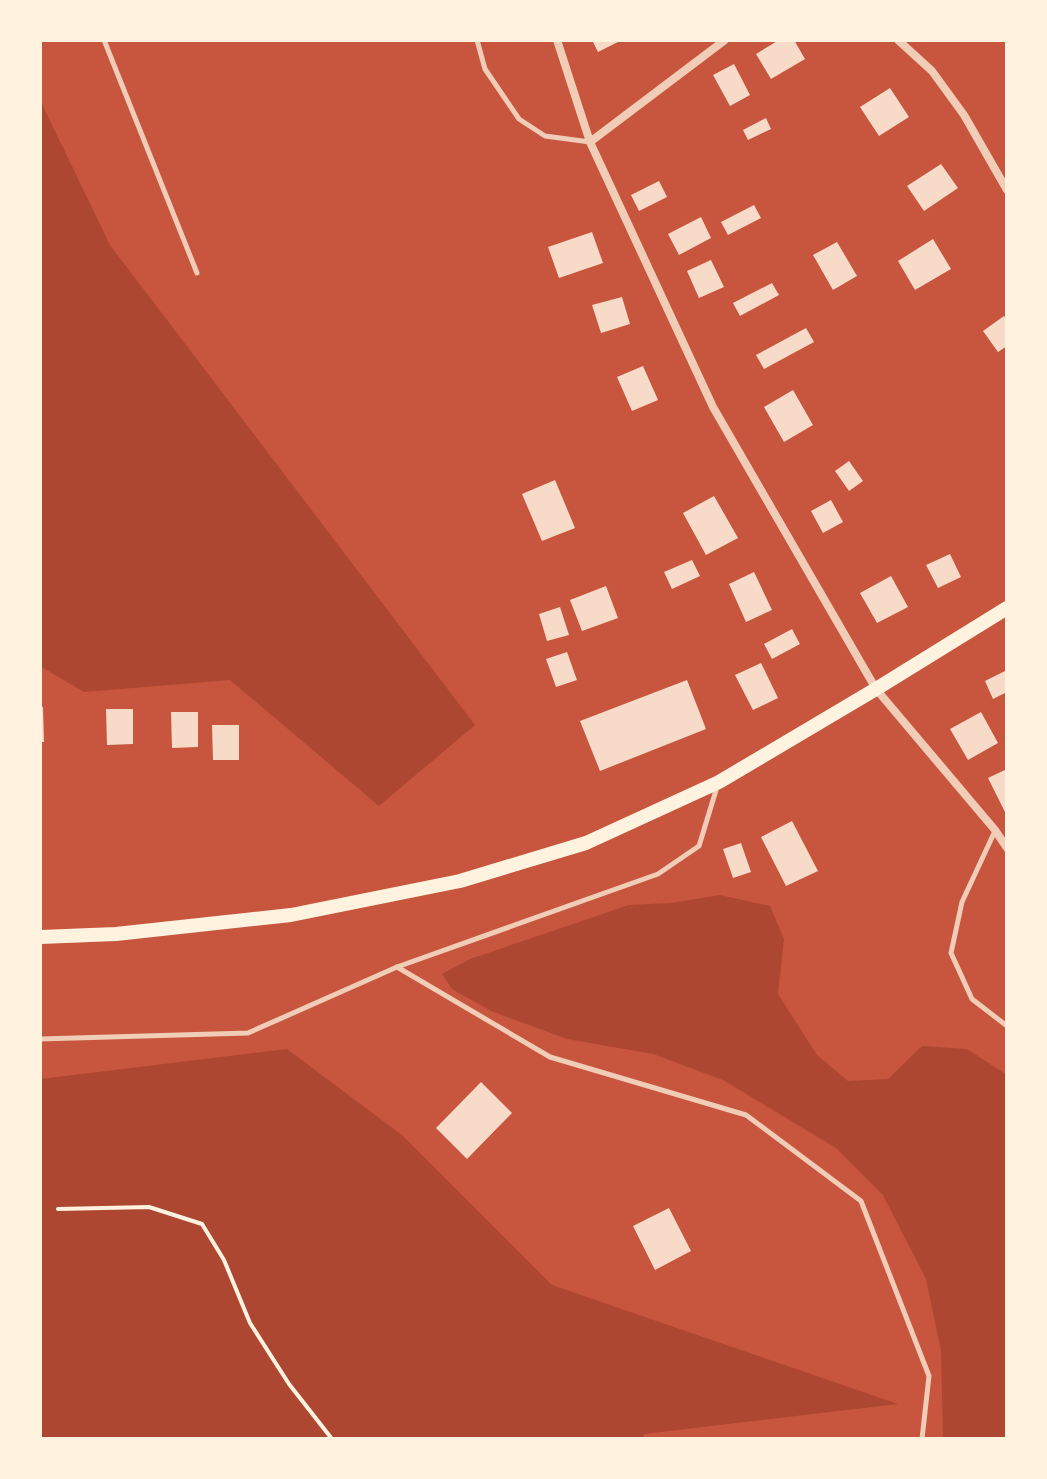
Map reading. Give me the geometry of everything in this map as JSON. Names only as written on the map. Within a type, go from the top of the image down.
[{"type":"main road","points":[[40,937],[116,934],[291,915],[460,881],[586,843],[719,782],[1007,608]]},
{"type":"street","points":[[557,40],[590,142],[713,407],[876,689],[1007,848]]},
{"type":"street","points":[[590,142],[725,40]]},
{"type":"street","points":[[898,40],[932,71],[964,115],[1007,190]]},
{"type":"lane","points":[[104,40],[197,273]]},
{"type":"lane","points":[[477,40],[485,69],[519,119],[545,136],[590,142]]},
{"type":"lane","points":[[40,1039],[248,1033],[397,967],[658,874],[699,846],[719,782]]},
{"type":"lane","points":[[995,830],[962,902],[951,953],[972,999],[1007,1026]]},
{"type":"lane","points":[[397,967],[550,1057],[746,1115],[861,1201],[929,1376],[922,1439]]},
{"type":"path","points":[[58,1209],[149,1207],[202,1224],[224,1260],[250,1323],[289,1384],[332,1439]]},
{"type":"shaded area","points":[[40,100],[110,245],[475,725],[379,806],[230,680],[84,692],[40,666]]},
{"type":"shaded area","points":[[720,895],[770,906],[784,939],[778,994],[817,1055],[848,1081],[888,1079],[922,1046],[967,1049],[1007,1075],[1007,1439],[943,1439],[941,1351],[926,1279],[883,1195],[836,1148],[723,1080],[653,1054],[567,1039],[491,1011],[452,989],[442,974],[470,959],[629,905],[671,903]]},
{"type":"shaded area","points":[[287,1049],[402,1135],[552,1285],[898,1404],[644,1434],[643,1439],[40,1439],[40,1079]]},
{"type":"building","points":[[592,40],[622,40],[598,52]]},
{"type":"building","points":[[779,40],[794,40],[805,59],[771,79],[756,54]]},
{"type":"building","points":[[734,64],[750,95],[730,106],[713,75]]},
{"type":"building","points":[[890,88],[909,117],[879,136],[860,107]]},
{"type":"building","points":[[766,118],[771,129],[748,140],[743,130]]},
{"type":"building","points":[[941,164],[958,188],[924,211],[907,186]]},
{"type":"building","points":[[659,181],[667,197],[639,211],[631,195]]},
{"type":"building","points":[[754,205],[761,218],[728,235],[721,222]]},
{"type":"building","points":[[701,217],[711,238],[679,255],[668,234]]},
{"type":"building","points":[[592,232],[603,263],[559,278],[548,247]]},
{"type":"building","points":[[933,239],[951,269],[915,290],[898,261]]},
{"type":"building","points":[[837,242],[857,276],[833,290],[813,255]]},
{"type":"building","points":[[711,260],[724,287],[699,298],[687,271]]},
{"type":"building","points":[[772,283],[779,295],[740,316],[733,303]]},
{"type":"building","points":[[622,297],[630,324],[601,333],[592,305]]},
{"type":"building","points":[[1004,316],[1007,321],[1007,346],[998,352],[983,331]]},
{"type":"building","points":[[806,328],[814,342],[764,369],[756,355]]},
{"type":"building","points":[[643,366],[658,400],[632,411],[617,377]]},
{"type":"building","points":[[793,390],[813,425],[784,442],[764,407]]},
{"type":"building","points":[[849,461],[863,481],[849,491],[835,471]]},
{"type":"building","points":[[555,480],[575,528],[542,541],[522,494]]},
{"type":"building","points":[[714,496],[738,538],[706,555],[683,513]]},
{"type":"building","points":[[831,500],[843,522],[823,533],[811,511]]},
{"type":"building","points":[[950,554],[961,577],[938,588],[926,565]]},
{"type":"building","points":[[692,560],[700,576],[672,589],[664,572]]},
{"type":"building","points":[[754,572],[772,610],[746,622],[729,584]]},
{"type":"building","points":[[891,576],[908,607],[877,623],[860,593]]},
{"type":"building","points":[[606,586],[618,618],[582,631],[570,600]]},
{"type":"building","points":[[560,607],[569,635],[547,641],[539,614]]},
{"type":"building","points":[[792,629],[800,644],[772,659],[764,644]]},
{"type":"building","points":[[567,652],[577,680],[556,687],[546,659]]},
{"type":"building","points":[[761,663],[778,698],[753,710],[735,675]]},
{"type":"building","points":[[1007,670],[1007,692],[993,699],[985,681]]},
{"type":"building","points":[[687,680],[706,729],[600,771],[580,721]]},
{"type":"building","points":[[40,707],[43,707],[44,742],[40,742]]},
{"type":"building","points":[[106,709],[133,709],[133,744],[107,745]]},
{"type":"building","points":[[171,712],[198,712],[198,747],[172,748]]},
{"type":"building","points":[[981,712],[998,743],[968,760],[950,729]]},
{"type":"building","points":[[212,725],[239,725],[239,760],[213,760]]},
{"type":"building","points":[[1007,769],[1007,816],[988,778]]},
{"type":"building","points":[[792,821],[818,871],[786,886],[761,837]]},
{"type":"building","points":[[741,843],[751,872],[733,878],[723,849]]},
{"type":"building","points":[[481,1082],[512,1113],[467,1159],[436,1128]]},
{"type":"building","points":[[669,1208],[691,1251],[655,1270],[633,1226]]}]
